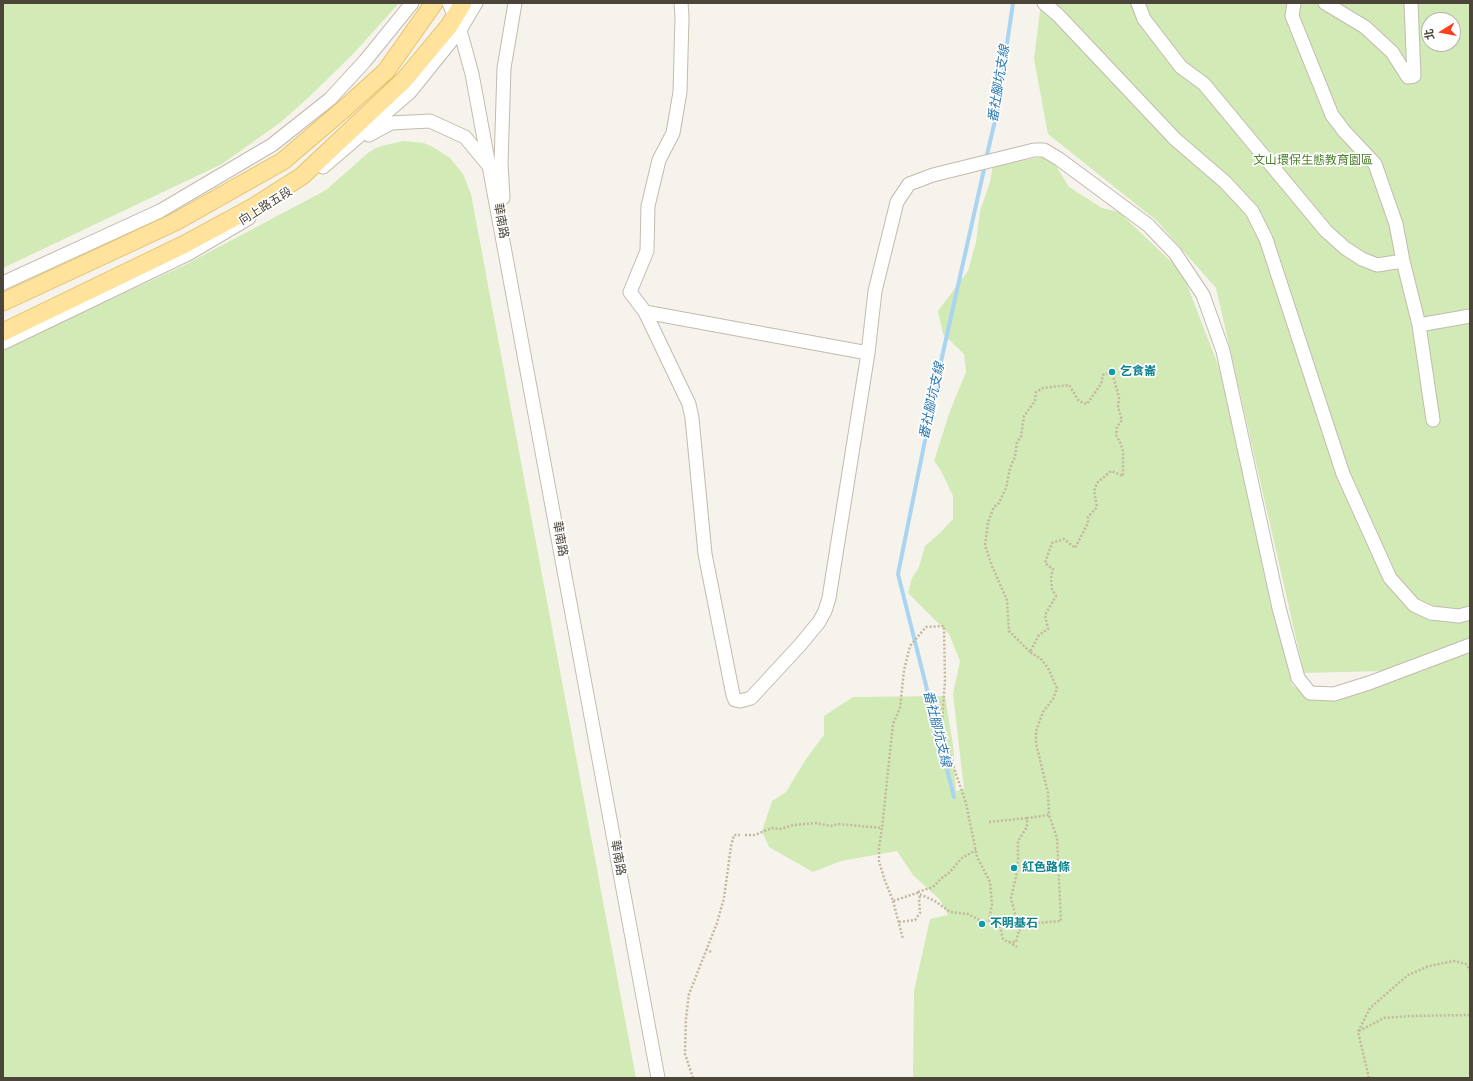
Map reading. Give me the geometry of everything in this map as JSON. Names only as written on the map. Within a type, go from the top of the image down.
[{"type":"main road","points":[[3,302],[175,222],[283,161],[386,71],[434,3]]},
{"type":"main road","name":"向上路五段","points":[[3,332],[185,244],[255,206],[302,176],[404,80],[457,13]]},
{"type":"street","points":[[3,283],[160,211],[272,145],[330,99],[366,61],[412,3]]},
{"type":"street","name":"向上路五段","points":[[3,343],[195,250],[257,214],[303,183],[410,92],[457,13],[476,3]]},
{"type":"street","points":[[505,246],[501,164],[504,68],[515,3]]},
{"type":"street","points":[[681,3],[682,24],[680,92],[678,106],[673,133],[659,160],[648,206],[647,252],[630,292],[645,312],[689,404],[692,418],[705,554],[735,700],[740,701],[751,698],[795,651],[819,622],[825,611],[836,560],[868,353],[875,291],[897,202],[909,184],[933,175],[1034,150],[1044,150],[1059,159],[1148,225],[1175,253],[1203,295],[1223,351],[1279,608],[1298,678],[1310,693],[1334,694],[1369,683],[1470,645]]},
{"type":"street","points":[[1044,3],[1058,15],[1175,139],[1225,182],[1252,211],[1266,239],[1343,474],[1390,578],[1414,605],[1431,613],[1459,616],[1470,613]]},
{"type":"street","points":[[1138,3],[1144,19],[1180,67],[1204,84],[1326,231],[1344,248],[1362,259],[1376,265],[1403,261]]},
{"type":"street","points":[[1294,3],[1292,16],[1332,115],[1344,131],[1375,164],[1396,224],[1403,261],[1419,325],[1433,420]]},
{"type":"street","points":[[1325,3],[1365,27],[1392,52],[1408,77],[1414,76],[1411,3]]},
{"type":"street","name":"華南路","points":[[457,13],[472,74],[505,246],[658,1078]]},
{"type":"street","points":[[349,145],[391,123],[430,122],[464,137],[490,168]]},
{"type":"street","points":[[645,312],[868,353]]},
{"type":"street","points":[[1419,325],[1470,316]]},
{"type":"path","points":[[1019,930],[1036,923],[1062,921],[1057,838],[1049,815],[1048,793],[1036,743],[1036,731],[1043,712],[1053,699],[1057,688],[1048,668],[1041,659],[1030,652],[1009,631],[1007,600],[992,566],[985,545],[988,522],[994,507],[999,503],[1006,488],[1010,468],[1015,457],[1017,442],[1021,437],[1024,416],[1035,401],[1036,392],[1043,388],[1069,385],[1079,401],[1087,404],[1101,384],[1103,375],[1112,372],[1118,398],[1118,407],[1122,420],[1117,427],[1116,435],[1123,451],[1123,476],[1111,471],[1098,483],[1094,491],[1097,507],[1088,517],[1088,523],[1074,548],[1064,539],[1052,543],[1045,563],[1053,569],[1051,576],[1052,589],[1056,596],[1045,615],[1048,629],[1038,635],[1030,652]]},
{"type":"path","points":[[903,939],[893,901],[879,861],[879,848],[893,724],[900,708],[904,670],[910,646],[926,626],[944,626],[945,680],[942,722],[950,756],[966,803],[977,857],[990,882],[992,904],[989,921],[982,922],[968,914],[950,912],[935,901],[917,893]]},
{"type":"path","points":[[989,822],[1049,815]]},
{"type":"path","points":[[1008,942],[1016,942],[1019,930],[1011,898],[1018,868],[1018,841],[1027,827],[1027,818]]},
{"type":"path","points":[[745,835],[755,836],[772,828],[780,829],[794,825],[816,823],[831,826],[838,824],[882,828]]},
{"type":"path","points":[[693,1078],[685,1054],[686,1018],[689,994],[717,923],[724,898],[731,846],[734,835],[740,835]]},
{"type":"path","points":[[893,901],[933,888],[962,858],[976,850]]},
{"type":"path","points":[[899,922],[915,920],[920,913],[919,898],[921,894]]},
{"type":"path","points":[[993,921],[1000,927],[1003,939],[1017,947]]},
{"type":"path","points":[[706,948],[711,952]]},
{"type":"path","points":[[1369,1078],[1358,1032],[1370,1008],[1408,975],[1430,966],[1454,962],[1466,964],[1470,970]]},
{"type":"path","points":[[1358,1032],[1384,1018],[1469,1014],[1470,1012]]},
{"type":"green space","points":[[3,3],[399,3],[354,53],[308,98],[281,122],[222,164],[3,268]]},
{"type":"green space","name":"文山環保生態教育園區","points":[[1041,3],[1470,3],[1470,638],[1382,671],[1304,673],[1216,288],[1157,221],[1048,134],[1034,59]]},
{"type":"green space","points":[[404,141],[424,143],[450,158],[463,174],[471,194],[636,1078],[3,1078],[3,349],[183,266],[326,190],[368,153],[376,148]]},
{"type":"green space","points":[[1050,156],[1069,187],[1102,208],[1119,212],[1182,272],[1222,375],[1292,685],[1313,699],[1470,652],[1470,1078],[913,1078],[914,991],[930,919],[948,915],[940,900],[913,875],[897,851],[841,861],[813,872],[769,847],[762,831],[772,801],[786,792],[806,759],[824,735],[824,716],[853,697],[945,696],[953,745],[956,791],[964,789],[953,694],[960,661],[949,634],[908,593],[912,578],[919,567],[925,546],[953,519],[953,496],[940,469],[934,461],[950,411],[966,372],[964,354],[943,334],[938,311],[968,271],[976,242],[980,211],[990,182],[993,165]]},
{"type":"waterway","name":"番社腳坑支線","points":[[986,159],[997,112],[1013,3]]},
{"type":"waterway","name":"番社腳坑支線","points":[[954,797],[898,574],[940,366],[985,165]]},
{"type":"place","name":"乞食崙","points":[[1112,372]]},
{"type":"place","name":"紅色路條","points":[[1014,868]]},
{"type":"place","name":"不明基石","points":[[982,924]]}]
